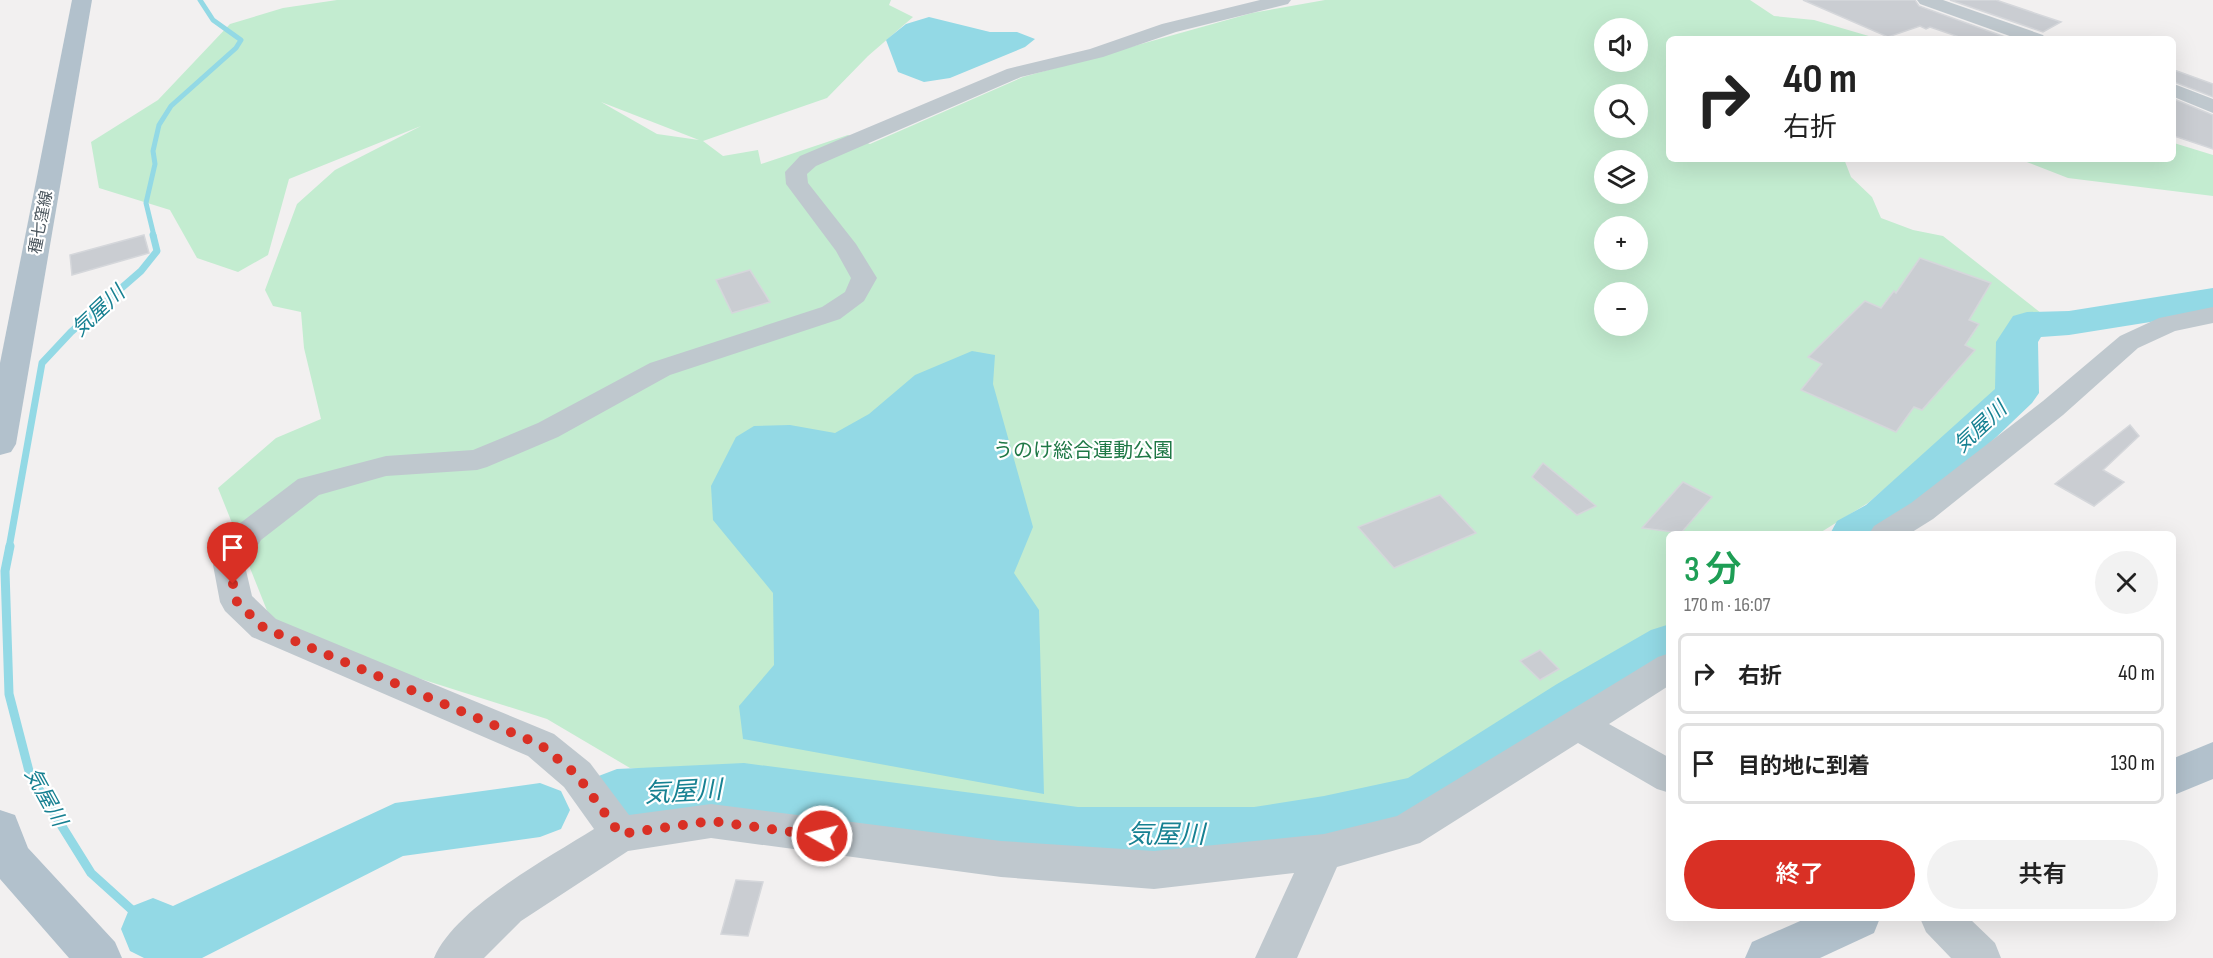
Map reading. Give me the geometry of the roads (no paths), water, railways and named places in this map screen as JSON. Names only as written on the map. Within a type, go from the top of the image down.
[{"type":"main road","name":"種七窪線","points":[[0,444],[82,0]]},
{"type":"main road","points":[[2176,776],[2213,760]]},
{"type":"main road","points":[[0,829],[11,860],[99,958]]},
{"type":"main road","points":[[1768,958],[1851,921]]},
{"type":"street","points":[[620,834],[577,775],[541,745],[264,628],[237,602],[229,565],[250,532],[309,487],[386,466],[477,460],[548,430],[660,369],[831,313],[855,296],[864,278],[847,249],[797,184],[796,172],[808,161],[1014,73],[1096,53],[1169,28],[1282,0]]},
{"type":"street","points":[[1926,0],[1961,6],[2029,36]]},
{"type":"street","points":[[2176,91],[2213,106]]},
{"type":"street","points":[[1890,531],[1941,497],[2053,408],[2130,342],[2168,324],[2213,315]]},
{"type":"street","points":[[455,958],[507,907],[620,834],[711,821],[1001,859],[1154,870],[1324,852],[1406,831],[1666,669]]},
{"type":"street","points":[[1577,724],[1666,775]]},
{"type":"street","points":[[1276,958],[1324,852]]},
{"type":"street","points":[[1943,921],[1980,958]]},
{"type":"water","points":[[929,17],[990,32],[1017,32],[1035,39],[1025,47],[950,78],[924,82],[898,72],[886,40],[906,24]]},
{"type":"water","points":[[972,351],[995,355],[993,384],[1033,527],[1014,573],[1039,610],[1044,794],[743,739],[739,706],[774,665],[773,593],[713,520],[711,486],[736,437],[754,426],[790,425],[835,433],[869,414],[915,375]]},
{"type":"waterway","name":"気屋川","points":[[154,236],[146,203],[155,164],[153,151],[159,125],[171,106],[236,48],[241,40],[213,20],[200,0]]},
{"type":"waterway","name":"気屋川","points":[[9,548],[42,363],[71,332],[141,271],[157,251],[153,235]]},
{"type":"waterway","name":"気屋川","points":[[1859,531],[1883,517],[2017,393],[2017,342],[2027,325],[2069,323],[2213,300]]},
{"type":"waterway","name":"気屋川","points":[[10,546],[5,571],[9,694],[30,775],[91,873],[153,929]]},
{"type":"waterway","name":"気屋川","points":[[617,795],[744,789],[1078,835],[1254,834],[1324,823],[1421,801],[1576,700],[1666,647]]},
{"type":"waterway","name":"気屋川","points":[[153,929],[173,939],[395,830],[540,810]]},
{"type":"park label","name":"うのけ総合運動公園","points":[[1083,450]]}]
